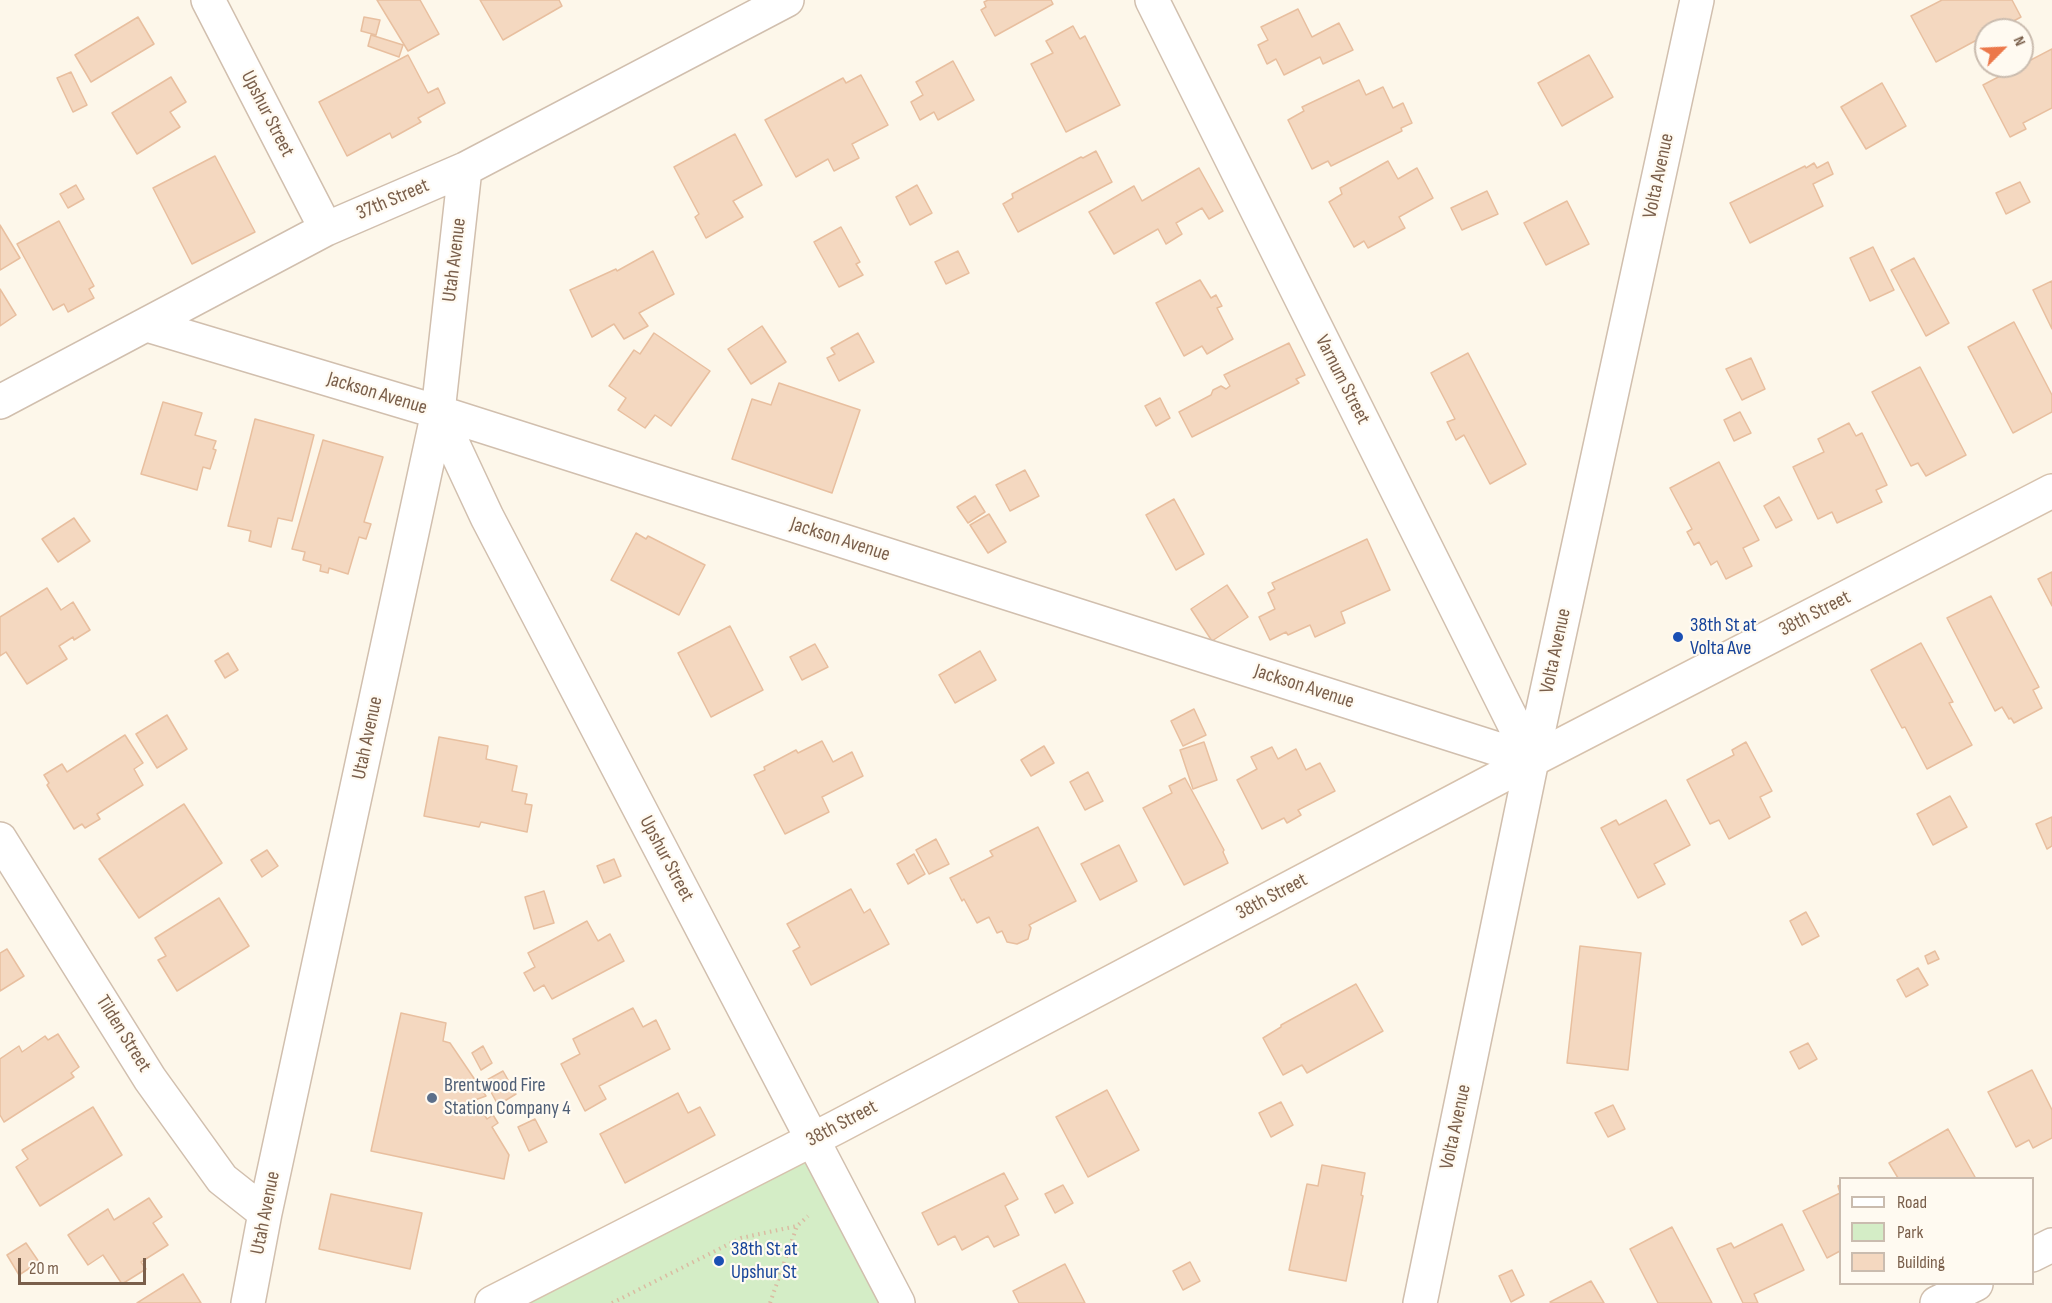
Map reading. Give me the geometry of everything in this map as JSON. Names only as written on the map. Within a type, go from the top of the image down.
[{"type":"street","name":"Upshur Street","points":[[208,0],[326,229]]},
{"type":"street","name":"37th Street","points":[[0,402],[326,229],[465,169],[787,0]]},
{"type":"street","name":"Varnum Street","points":[[1152,0],[1532,760]]},
{"type":"street","name":"Volta Avenue","points":[[1419,1303],[1532,760],[1697,0]]},
{"type":"street","name":"Utah Avenue","points":[[248,1303],[265,1213],[438,412],[465,169]]},
{"type":"street","name":"Jackson Avenue","points":[[147,325],[438,412],[1532,760]]},
{"type":"street","name":"Upshur Street","points":[[438,412],[493,527],[898,1303]]},
{"type":"street","name":"38th Street","points":[[492,1303],[812,1140],[1532,760],[2052,491]]},
{"type":"street","name":"Tilden Street","points":[[0,839],[150,1079],[222,1179],[265,1213]]},
{"type":"street","points":[[2034,1254],[2052,1245]]},
{"type":"street","points":[[1938,1303],[1974,1285]]},
{"type":"path","points":[[770,1303],[797,1226],[810,1214]]},
{"type":"path","points":[[612,1303],[741,1238],[797,1226]]},
{"type":"green space","points":[[812,1140],[898,1303],[492,1303]]},
{"type":"building","points":[[377,0],[420,0],[439,34],[408,51]]},
{"type":"building","points":[[480,0],[559,0],[562,6],[503,40]]},
{"type":"building","points":[[988,0],[1051,0],[1053,4],[995,36],[981,10],[986,7],[984,2]]},
{"type":"building","points":[[1942,0],[2012,0],[2021,17],[1974,18],[1974,41],[1936,62],[1911,16]]},
{"type":"building","points":[[1298,9],[1312,37],[1339,23],[1353,50],[1323,64],[1320,57],[1284,75],[1276,59],[1267,64],[1258,45],[1268,40],[1261,27]]},
{"type":"building","points":[[138,17],[154,44],[91,82],[75,55]]},
{"type":"building","points":[[364,17],[380,20],[376,35],[361,31]]},
{"type":"building","points":[[1073,26],[1080,39],[1085,36],[1120,105],[1066,132],[1031,64],[1053,53],[1046,41]]},
{"type":"building","points":[[371,35],[403,45],[399,57],[368,46]]},
{"type":"building","points":[[2052,49],[2052,108],[2023,123],[2026,129],[2010,137],[1983,85],[1996,78],[2034,78],[2034,58]]},
{"type":"building","points":[[408,55],[428,93],[438,88],[445,103],[418,118],[421,122],[392,138],[390,133],[347,156],[319,102]]},
{"type":"building","points":[[1589,55],[1613,97],[1562,126],[1538,83]]},
{"type":"building","points":[[953,61],[974,100],[938,120],[934,112],[920,120],[911,102],[923,95],[916,82]]},
{"type":"building","points":[[71,72],[87,105],[73,112],[57,78]]},
{"type":"building","points":[[861,75],[888,125],[852,144],[859,158],[834,171],[828,159],[796,177],[765,120],[843,78],[846,83]]},
{"type":"building","points":[[171,77],[186,102],[170,112],[180,127],[137,154],[112,113]]},
{"type":"building","points":[[1359,80],[1366,95],[1383,87],[1393,108],[1403,103],[1412,123],[1401,128],[1402,131],[1331,166],[1328,161],[1312,169],[1288,120],[1304,111],[1302,107]]},
{"type":"building","points":[[1882,83],[1906,126],[1866,149],[1841,107]]},
{"type":"building","points":[[735,134],[762,185],[733,201],[743,217],[706,238],[695,217],[699,214],[674,167]]},
{"type":"building","points":[[1096,151],[1112,182],[1018,232],[1003,204],[1013,198],[1012,194]]},
{"type":"building","points":[[215,156],[255,232],[192,264],[153,188]]},
{"type":"building","points":[[1388,161],[1398,179],[1417,168],[1433,198],[1399,217],[1405,228],[1368,248],[1364,241],[1354,247],[1329,202],[1342,194],[1340,188]]},
{"type":"building","points":[[1828,162],[1833,174],[1813,184],[1823,206],[1750,243],[1730,203],[1805,166],[1806,168],[1814,163],[1817,168]]},
{"type":"building","points":[[1199,168],[1223,211],[1209,219],[1202,208],[1176,223],[1182,234],[1166,244],[1158,229],[1114,254],[1089,212],[1134,186],[1142,201]]},
{"type":"building","points":[[2020,182],[2030,202],[2006,214],[1996,193]]},
{"type":"building","points":[[76,185],[84,199],[68,208],[60,194]]},
{"type":"building","points":[[917,185],[932,213],[910,225],[896,197]]},
{"type":"building","points":[[1487,191],[1498,214],[1462,230],[1451,208]]},
{"type":"building","points":[[1567,201],[1589,244],[1546,265],[1524,223]]},
{"type":"building","points":[[59,221],[94,286],[89,289],[94,298],[68,312],[64,304],[53,310],[17,244]]},
{"type":"building","points":[[0,225],[20,258],[0,270]]},
{"type":"building","points":[[841,227],[860,262],[856,264],[863,275],[839,287],[814,242]]},
{"type":"building","points":[[1873,247],[1894,290],[1870,301],[1850,258]]},
{"type":"building","points":[[653,251],[674,294],[639,313],[648,326],[624,339],[614,324],[592,337],[570,290],[616,269],[617,271]]},
{"type":"building","points":[[958,251],[969,273],[946,284],[935,262]]},
{"type":"building","points":[[1914,258],[1949,323],[1926,336],[1891,270]]},
{"type":"building","points":[[1200,280],[1211,298],[1216,295],[1222,306],[1217,308],[1233,339],[1207,354],[1202,346],[1184,356],[1156,303]]},
{"type":"building","points":[[2052,281],[2052,329],[2033,290]]},
{"type":"building","points":[[0,289],[16,315],[0,326]]},
{"type":"building","points":[[2014,322],[2052,395],[2052,412],[2013,433],[1968,347]]},
{"type":"building","points":[[762,326],[786,362],[751,384],[728,349]]},
{"type":"building","points":[[654,333],[710,371],[671,426],[655,415],[645,428],[618,410],[626,398],[609,386],[634,350],[640,354]]},
{"type":"building","points":[[858,333],[874,362],[839,381],[827,358],[835,354],[831,348]]},
{"type":"building","points":[[1289,343],[1305,375],[1296,379],[1299,383],[1192,437],[1179,412],[1211,395],[1213,390],[1221,386],[1226,389],[1230,386],[1224,375]]},
{"type":"building","points":[[1468,353],[1526,464],[1490,484],[1464,435],[1456,440],[1447,422],[1455,419],[1431,373]]},
{"type":"building","points":[[1751,358],[1765,389],[1742,400],[1726,369]]},
{"type":"building","points":[[1920,367],[1966,455],[1926,476],[1918,463],[1911,466],[1872,392]]},
{"type":"building","points":[[779,383],[860,410],[832,493],[732,459],[752,399],[771,405]]},
{"type":"building","points":[[1160,398],[1170,418],[1156,426],[1145,406]]},
{"type":"building","points":[[163,402],[202,413],[195,435],[216,441],[213,449],[216,450],[210,469],[203,467],[197,490],[141,474]]},
{"type":"building","points":[[1740,412],[1751,433],[1734,441],[1724,420]]},
{"type":"building","points":[[255,419],[314,435],[292,521],[278,518],[271,547],[249,541],[251,531],[228,526]]},
{"type":"building","points":[[1849,423],[1856,436],[1862,433],[1887,485],[1876,490],[1882,502],[1837,523],[1832,512],[1818,519],[1793,467],[1824,452],[1818,439]]},
{"type":"building","points":[[323,440],[383,457],[364,522],[371,524],[366,539],[359,537],[348,574],[329,568],[328,573],[320,571],[321,565],[303,560],[305,552],[292,549]]},
{"type":"building","points":[[1719,462],[1759,540],[1743,548],[1752,566],[1726,579],[1717,561],[1711,565],[1699,542],[1694,545],[1687,532],[1692,529],[1670,488]]},
{"type":"building","points":[[1025,470],[1039,496],[1010,511],[996,485]]},
{"type":"building","points":[[975,496],[985,512],[968,523],[957,507]]},
{"type":"building","points":[[1779,497],[1792,520],[1776,528],[1764,506]]},
{"type":"building","points":[[1174,499],[1204,554],[1176,570],[1146,515]]},
{"type":"building","points":[[989,514],[1006,542],[988,553],[970,525]]},
{"type":"building","points":[[74,518],[90,541],[58,562],[42,539]]},
{"type":"building","points":[[636,533],[646,539],[648,536],[705,565],[679,615],[611,580]]},
{"type":"building","points":[[1367,539],[1390,590],[1341,612],[1345,623],[1315,637],[1310,625],[1288,635],[1286,632],[1270,640],[1259,617],[1275,609],[1268,593],[1275,589],[1272,583]]},
{"type":"building","points":[[2052,572],[2052,606],[2038,579]]},
{"type":"building","points":[[1227,585],[1248,617],[1212,641],[1191,609]]},
{"type":"building","points":[[47,588],[61,610],[73,602],[90,630],[59,646],[67,659],[27,684],[6,652],[0,656],[0,617]]},
{"type":"building","points":[[1991,596],[2039,687],[2033,690],[2042,708],[2014,723],[2002,707],[1995,711],[1947,618]]},
{"type":"building","points":[[730,626],[763,690],[711,717],[678,653]]},
{"type":"building","points":[[1921,643],[1953,702],[1949,703],[1972,745],[1927,769],[1871,670]]},
{"type":"building","points":[[815,644],[828,667],[802,680],[790,657]]},
{"type":"building","points":[[980,651],[996,680],[955,703],[939,675]]},
{"type":"building","points":[[228,653],[238,670],[225,678],[215,661]]},
{"type":"building","points":[[1194,709],[1206,735],[1183,746],[1171,721]]},
{"type":"building","points":[[167,715],[187,749],[157,768],[136,734]]},
{"type":"building","points":[[125,735],[143,763],[134,769],[143,785],[97,814],[100,819],[85,828],[82,824],[74,829],[47,785],[49,783],[44,775],[62,764],[67,772]]},
{"type":"building","points":[[439,737],[488,746],[486,759],[517,766],[512,791],[527,794],[525,804],[532,805],[527,832],[481,822],[479,827],[424,816]]},
{"type":"building","points":[[822,741],[833,762],[852,752],[863,776],[822,797],[829,812],[785,834],[754,775],[796,750],[798,753]]},
{"type":"building","points":[[1204,742],[1217,780],[1193,789],[1180,750]]},
{"type":"building","points":[[1746,742],[1772,791],[1760,797],[1770,817],[1729,839],[1719,820],[1710,824],[1687,780],[1734,755],[1732,750]]},
{"type":"building","points":[[1044,746],[1054,763],[1031,776],[1021,760]]},
{"type":"building","points":[[1272,747],[1278,759],[1296,749],[1306,770],[1320,763],[1335,791],[1298,810],[1301,815],[1287,823],[1284,818],[1262,829],[1237,780],[1257,769],[1251,757]]},
{"type":"building","points":[[1088,772],[1103,801],[1085,810],[1070,782]]},
{"type":"building","points":[[1185,778],[1224,850],[1228,863],[1184,885],[1143,808],[1172,793],[1169,786]]},
{"type":"building","points":[[1950,796],[1967,827],[1933,845],[1917,814]]},
{"type":"building","points":[[1666,800],[1690,845],[1654,864],[1665,884],[1638,898],[1601,828],[1616,820],[1619,825]]},
{"type":"building","points":[[184,804],[222,863],[139,918],[99,859]]},
{"type":"building","points":[[2052,817],[2052,846],[2047,849],[2036,824]]},
{"type":"building","points":[[1038,827],[1076,901],[1029,925],[1031,928],[1028,939],[1017,944],[1007,942],[1002,931],[997,933],[989,917],[977,923],[950,878],[993,856],[990,851]]},
{"type":"building","points":[[936,839],[949,864],[929,874],[916,850]]},
{"type":"building","points":[[1119,845],[1137,881],[1100,900],[1081,864]]},
{"type":"building","points":[[267,850],[278,866],[262,877],[251,860]]},
{"type":"building","points":[[914,854],[925,874],[908,884],[897,864]]},
{"type":"building","points":[[614,859],[621,876],[604,883],[597,866]]},
{"type":"building","points":[[851,889],[864,913],[870,909],[889,944],[811,985],[793,951],[800,947],[787,924]]},
{"type":"building","points":[[544,891],[554,923],[534,929],[525,897]]},
{"type":"building","points":[[219,898],[249,946],[177,991],[158,960],[166,956],[155,938]]},
{"type":"building","points":[[1806,912],[1819,936],[1802,945],[1790,921]]},
{"type":"building","points":[[587,921],[598,941],[610,934],[624,961],[552,999],[544,985],[534,991],[524,973],[535,967],[528,953]]},
{"type":"building","points":[[1580,946],[1641,953],[1628,1070],[1567,1063]]},
{"type":"building","points":[[7,949],[24,976],[0,991],[0,953]]},
{"type":"building","points":[[1935,951],[1939,959],[1928,964],[1925,956]]},
{"type":"building","points":[[1918,968],[1928,985],[1906,997],[1897,980]]},
{"type":"building","points":[[1356,984],[1383,1031],[1307,1073],[1302,1065],[1283,1075],[1263,1038],[1281,1025]]},
{"type":"building","points":[[633,1008],[643,1027],[656,1020],[670,1049],[599,1086],[606,1099],[585,1111],[561,1064],[580,1054],[573,1039]]},
{"type":"building","name":"Brentwood Fire Station Company 4","points":[[401,1013],[446,1023],[443,1041],[450,1043],[486,1096],[475,1100],[487,1119],[493,1115],[498,1123],[492,1127],[509,1155],[504,1179],[371,1151]]},
{"type":"building","points":[[58,1034],[79,1067],[71,1073],[74,1077],[4,1122],[0,1115],[0,1059],[19,1046],[22,1052],[45,1036],[48,1040]]},
{"type":"building","points":[[1808,1043],[1817,1059],[1799,1069],[1790,1052]]},
{"type":"building","points":[[483,1046],[492,1063],[481,1070],[472,1053]]},
{"type":"building","points":[[2032,1070],[2052,1110],[2052,1138],[2033,1148],[2029,1140],[2016,1147],[1988,1092]]},
{"type":"building","points":[[503,1071],[516,1094],[498,1105],[485,1081]]},
{"type":"building","points":[[1107,1090],[1139,1150],[1088,1177],[1056,1117]]},
{"type":"building","points":[[678,1093],[688,1113],[700,1107],[715,1135],[625,1183],[600,1134]]},
{"type":"building","points":[[1281,1102],[1293,1125],[1271,1137],[1259,1113]]},
{"type":"building","points":[[1613,1105],[1625,1129],[1608,1137],[1595,1113]]},
{"type":"building","points":[[93,1107],[122,1155],[40,1206],[16,1167],[28,1159],[22,1150]]},
{"type":"building","points":[[535,1119],[547,1142],[529,1151],[518,1127]]},
{"type":"building","points":[[1948,1129],[1975,1177],[1897,1177],[1889,1163]]},
{"type":"building","points":[[1322,1165],[1365,1173],[1361,1195],[1363,1196],[1346,1281],[1289,1270],[1307,1184],[1318,1186]]},
{"type":"building","points":[[1004,1173],[1018,1199],[1005,1206],[1019,1235],[994,1247],[988,1236],[962,1250],[955,1236],[938,1245],[922,1213]]},
{"type":"building","points":[[1063,1185],[1073,1203],[1055,1213],[1045,1194]]},
{"type":"building","points":[[1839,1193],[1839,1252],[1827,1258],[1803,1211]]},
{"type":"building","points":[[331,1194],[422,1213],[410,1269],[319,1249]]},
{"type":"building","points":[[149,1198],[162,1217],[153,1223],[168,1245],[141,1262],[146,1269],[122,1284],[103,1255],[88,1265],[68,1235],[108,1209],[114,1220]]},
{"type":"building","points":[[1782,1224],[1804,1270],[1754,1294],[1758,1303],[1743,1303],[1717,1249],[1731,1243],[1734,1248]]},
{"type":"building","points":[[1672,1227],[1712,1303],[1658,1303],[1630,1249]]},
{"type":"building","points":[[26,1243],[39,1262],[19,1275],[7,1255]]},
{"type":"building","points":[[1190,1262],[1200,1281],[1183,1290],[1173,1271]]},
{"type":"building","points":[[1065,1264],[1085,1303],[1019,1303],[1013,1291]]},
{"type":"building","points":[[1512,1270],[1524,1295],[1511,1302],[1499,1276]]},
{"type":"building","points":[[183,1274],[201,1303],[137,1303]]},
{"type":"building","points":[[1591,1281],[1604,1303],[1550,1302]]},
{"type":"place","name":"38th St at Volta Ave","points":[[1678,637]]},
{"type":"place","name":"Brentwood Fire Station Company 4","points":[[432,1098]]},
{"type":"place","name":"38th St at Upshur St","points":[[719,1261]]}]
